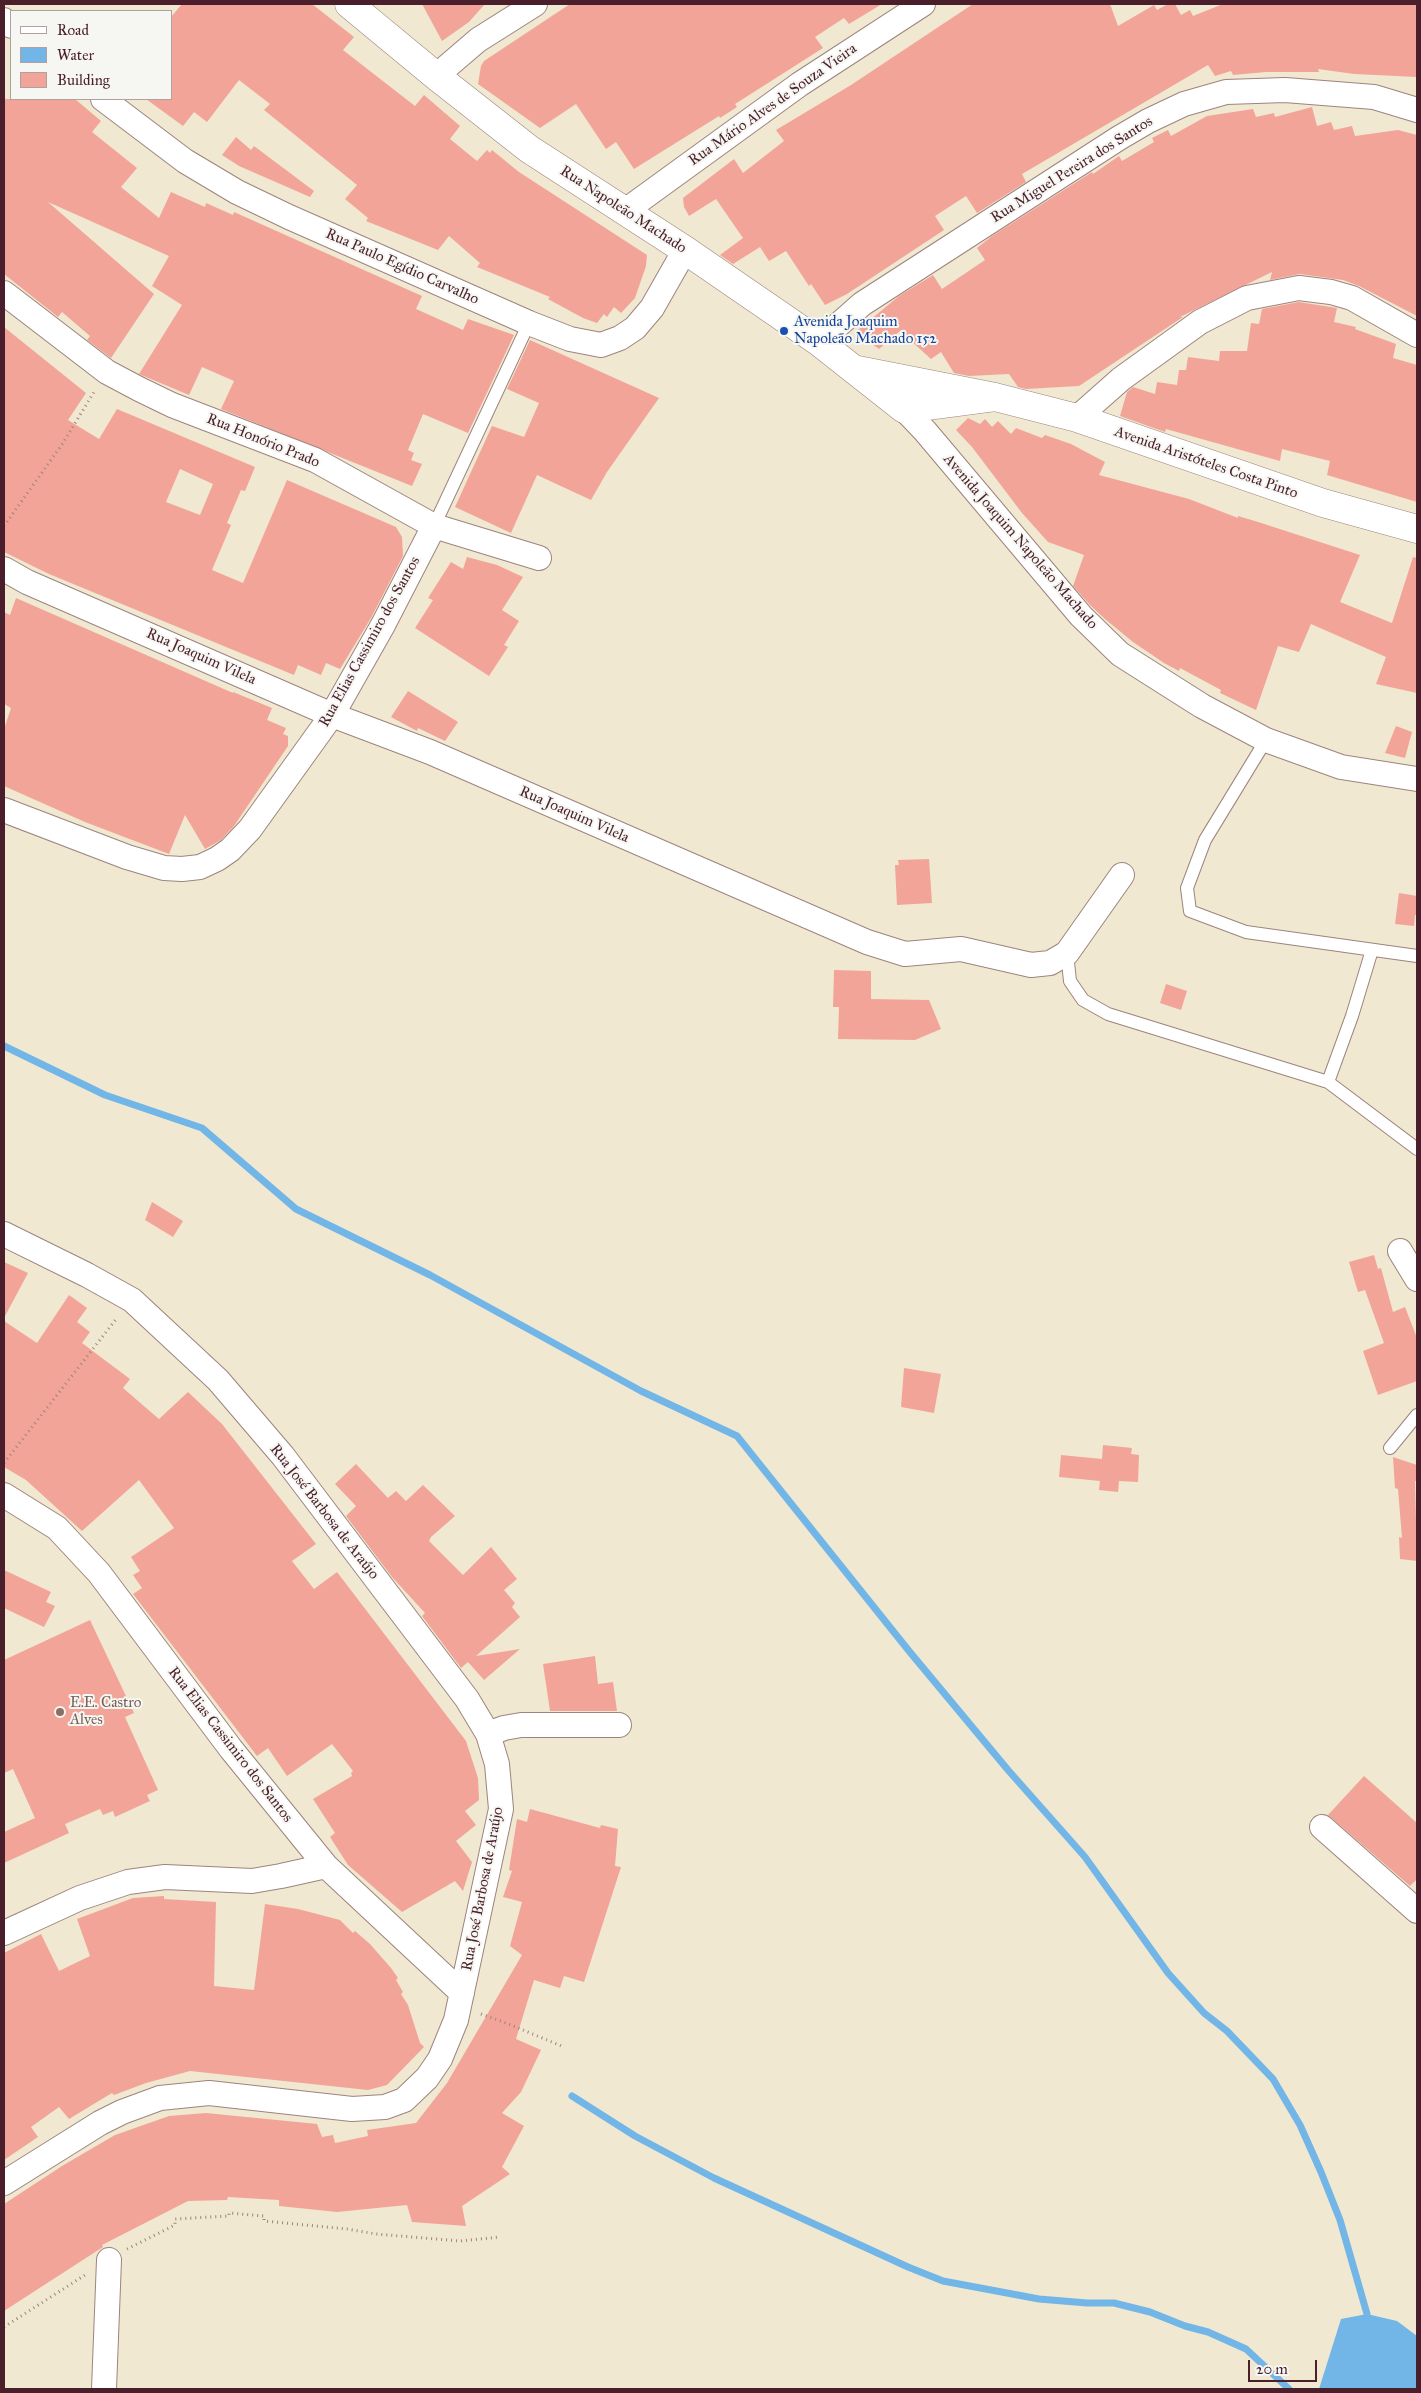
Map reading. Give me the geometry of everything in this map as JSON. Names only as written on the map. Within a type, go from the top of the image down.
[{"type":"main road","name":"Rua Napoleão Machado","points":[[349,4],[529,149],[684,250],[819,342],[904,409]]},
{"type":"main road","name":"Avenida Aristóteles Costa Pinto","points":[[854,369],[995,397],[1077,418],[1323,503],[1417,529]]},
{"type":"main road","name":"Avenida Aristóteles Costa Pinto","points":[[904,409],[995,397]]},
{"type":"street","points":[[436,76],[478,40],[535,4]]},
{"type":"street","name":"Rua Mário Alves de Souza Vieira","points":[[625,211],[800,84],[923,4]]},
{"type":"street","name":"Rua Miguel Pereira dos Santos","points":[[819,342],[862,304],[1119,138],[1148,121],[1184,104],[1226,92],[1285,90],[1374,97],[1417,110]]},
{"type":"street","name":"Rua Paulo Egídio Carvalho","points":[[104,100],[185,161],[238,192],[289,217],[529,323],[570,339],[601,345],[620,338],[635,328],[652,308],[684,250]]},
{"type":"street","points":[[1077,418],[1121,379],[1200,322],[1229,306],[1255,296],[1299,288],[1331,292],[1352,298],[1417,335]]},
{"type":"street","name":"Rua Honório Prado","points":[[4,293],[107,372],[172,405],[315,460],[434,526],[539,558]]},
{"type":"street","name":"Avenida Joaquim Napoleão Machado","points":[[904,409],[925,431],[1081,616],[1120,654],[1202,706],[1266,740],[1341,767],[1417,779]]},
{"type":"street","name":"Rua Elias Cassimiro dos Santos","points":[[4,810],[127,857],[164,868],[200,867],[217,860],[230,850],[250,829],[332,715],[384,625],[434,526]]},
{"type":"street","name":"Rua Joaquim Vilela","points":[[4,569],[27,582],[332,715],[430,752],[821,923],[905,954],[961,950],[1031,965],[1050,964],[1067,953],[1122,875]]},
{"type":"street","name":"Rua José Barbosa de Araújo","points":[[4,1234],[87,1275],[132,1300],[218,1380],[283,1456],[437,1656],[467,1699],[488,1734],[497,1764],[501,1809],[461,1999],[440,2059],[427,2078],[411,2094],[395,2105],[352,2109],[210,2093],[160,2098],[122,2112],[84,2132],[4,2183]]},
{"type":"street","points":[[1400,1251],[1417,1279]]},
{"type":"street","name":"Rua Elias Cassimiro dos Santos","points":[[4,1495],[57,1528],[99,1573],[231,1749],[326,1866],[461,1999]]},
{"type":"street","points":[[488,1734],[504,1728],[521,1726],[619,1725]]},
{"type":"street","points":[[1322,1826],[1417,1911]]},
{"type":"street","points":[[4,1933],[102,1889],[137,1880],[165,1877],[252,1881],[326,1866]]},
{"type":"street","points":[[104,2389],[109,2260]]},
{"type":"lane","points":[[434,526],[529,323]]},
{"type":"lane","points":[[1266,740],[1205,840],[1186,888],[1190,911],[1246,932],[1417,956]]},
{"type":"lane","points":[[1328,1082],[1352,1016],[1372,950]]},
{"type":"lane","points":[[1067,953],[1070,981],[1083,1000],[1108,1014],[1328,1082],[1417,1150]]},
{"type":"lane","points":[[1390,1448],[1417,1415]]},
{"type":"path","points":[[4,526],[63,443],[107,372]]},
{"type":"path","points":[[4,1464],[132,1300]]},
{"type":"path","points":[[461,1999],[564,2048]]},
{"type":"path","points":[[4,2327],[109,2260],[175,2225],[175,2219],[228,2216],[229,2213],[264,2216],[264,2221],[347,2229],[376,2234],[460,2241],[500,2237]]},
{"type":"water","points":[[1367,2314],[1397,2321],[1417,2336],[1417,2389],[1319,2389],[1341,2319]]},
{"type":"building","points":[[182,4],[312,4],[354,37],[343,50],[415,106],[424,95],[460,126],[450,139],[477,161],[487,150],[490,153],[492,150],[519,172],[647,255],[646,266],[635,298],[621,313],[614,307],[607,317],[604,314],[597,323],[583,318],[548,299],[550,297],[477,267],[480,263],[449,236],[438,250],[366,221],[368,218],[345,199],[357,185],[264,110],[270,104],[239,80],[207,122],[194,112],[183,126],[147,100],[172,100],[172,16]]},
{"type":"building","points":[[422,4],[485,4],[469,22],[442,41]]},
{"type":"building","points":[[570,4],[882,4],[849,24],[844,18],[815,37],[823,48],[735,104],[737,107],[720,118],[719,116],[634,169],[616,142],[606,149],[576,104],[540,128],[478,84],[481,66],[484,61]]},
{"type":"building","points":[[973,4],[1110,4],[1118,26],[1154,5],[1157,10],[1168,4],[1175,4],[1181,15],[1190,10],[1193,16],[1223,4],[1417,4],[1417,77],[1354,74],[1318,69],[1319,72],[1266,72],[1233,75],[1231,71],[1215,76],[1208,65],[1022,174],[1026,182],[977,213],[966,196],[935,216],[944,230],[847,294],[825,305],[811,284],[809,286],[786,251],[769,261],[760,247],[733,264],[720,255],[743,238],[716,199],[689,216],[684,207],[683,198],[734,159],[743,173],[784,141],[776,130],[851,85]]},
{"type":"building","points":[[4,99],[76,100],[101,121],[92,132],[137,168],[121,187],[159,218],[171,192],[205,207],[206,203],[233,215],[234,212],[422,296],[416,309],[463,330],[468,319],[514,335],[468,433],[423,414],[408,450],[414,453],[411,460],[422,464],[412,486],[221,409],[234,381],[202,367],[189,395],[139,374],[182,305],[152,286],[169,256],[48,202],[154,294],[111,358],[87,340],[90,336],[62,312],[58,317],[4,274]]},
{"type":"building","points":[[1312,107],[1317,126],[1331,122],[1334,130],[1352,126],[1355,136],[1398,130],[1417,135],[1417,316],[1359,286],[1343,280],[1300,274],[1270,280],[1272,272],[1180,317],[1183,317],[1079,386],[1026,389],[1018,387],[1009,374],[969,376],[954,373],[941,352],[931,359],[900,331],[879,349],[858,330],[899,296],[933,275],[942,289],[985,260],[977,248],[992,236],[1092,172],[1093,174],[1119,156],[1122,161],[1154,142],[1152,138],[1168,130],[1171,136],[1207,116],[1253,109],[1256,117],[1274,113],[1275,117]]},
{"type":"building","points":[[236,137],[251,150],[254,146],[314,191],[310,197],[239,166],[222,155]]},
{"type":"building","points":[[1299,302],[1337,308],[1334,322],[1356,327],[1355,329],[1396,344],[1393,358],[1417,365],[1417,502],[1327,475],[1330,461],[1282,449],[1280,461],[1166,429],[1165,432],[1120,416],[1127,392],[1133,387],[1155,394],[1157,382],[1177,385],[1179,370],[1186,370],[1188,357],[1219,361],[1220,351],[1247,351],[1251,323],[1259,324],[1262,309]]},
{"type":"building","points":[[4,327],[86,393],[68,420],[99,439],[117,409],[255,467],[245,491],[241,490],[227,523],[231,525],[212,570],[243,583],[287,480],[396,527],[402,537],[403,556],[371,618],[340,669],[326,663],[321,675],[298,665],[294,675],[49,574],[4,552]],"holes":[[[180,469],[213,484],[200,515],[166,502]]]},
{"type":"building","points":[[530,340],[659,398],[607,472],[591,500],[537,475],[511,533],[455,507],[492,426],[524,437],[539,403],[507,389]]},
{"type":"building","points":[[968,418],[980,424],[985,419],[992,427],[998,421],[1011,434],[1016,428],[1042,438],[1045,435],[1071,444],[1105,462],[1099,475],[1189,499],[1238,518],[1238,516],[1255,521],[1360,555],[1340,602],[1392,623],[1413,557],[1417,558],[1417,693],[1376,684],[1386,657],[1311,624],[1299,652],[1278,646],[1256,710],[1220,693],[1221,690],[1180,668],[1179,671],[1164,663],[1133,642],[1105,619],[1073,586],[1084,555],[1048,542],[1022,513],[972,447],[956,430]]},
{"type":"building","points":[[467,557],[497,565],[523,577],[502,610],[519,621],[504,645],[508,647],[489,676],[415,628],[433,600],[428,598],[451,562],[463,569]]},
{"type":"building","points":[[16,598],[233,693],[272,708],[267,720],[286,728],[283,734],[288,736],[288,746],[234,826],[221,840],[205,849],[185,815],[169,854],[85,822],[4,786],[4,729],[11,708],[4,704],[4,612],[10,615]]},
{"type":"building","points":[[408,691],[458,722],[445,741],[418,728],[417,731],[391,717]]},
{"type":"building","points":[[1396,726],[1412,732],[1405,758],[1385,753]]},
{"type":"building","points":[[929,859],[932,903],[897,905],[895,865],[899,865],[898,860]]},
{"type":"building","points":[[1399,893],[1417,896],[1417,915],[1415,915],[1414,926],[1395,924]]},
{"type":"building","points":[[834,970],[871,971],[871,999],[929,1000],[941,1029],[915,1040],[838,1039],[839,1007],[833,1007]]},
{"type":"building","points":[[1166,984],[1187,991],[1181,1010],[1160,1003]]},
{"type":"building","points":[[152,1202],[183,1221],[173,1237],[145,1220]]},
{"type":"building","points":[[1374,1255],[1378,1269],[1381,1268],[1393,1312],[1405,1307],[1417,1338],[1417,1381],[1378,1395],[1363,1351],[1384,1343],[1365,1290],[1358,1292],[1349,1262]]},
{"type":"building","points":[[4,1262],[28,1273],[4,1318]]},
{"type":"building","points":[[69,1295],[87,1308],[77,1322],[90,1332],[82,1343],[130,1379],[123,1388],[159,1419],[188,1392],[222,1424],[316,1544],[292,1561],[314,1589],[337,1572],[466,1741],[478,1778],[479,1800],[465,1811],[476,1825],[456,1841],[472,1862],[463,1891],[455,1881],[402,1912],[348,1865],[330,1837],[335,1833],[313,1799],[352,1776],[351,1773],[353,1771],[332,1744],[287,1776],[268,1748],[257,1756],[133,1594],[142,1588],[133,1575],[140,1571],[131,1557],[174,1528],[139,1480],[82,1531],[26,1480],[4,1467],[4,1321],[37,1343]]},
{"type":"building","points":[[904,1368],[941,1374],[934,1413],[901,1407]]},
{"type":"building","points":[[1103,1445],[1132,1448],[1131,1454],[1139,1455],[1138,1482],[1119,1481],[1118,1492],[1099,1490],[1100,1481],[1059,1477],[1061,1455],[1102,1459]]},
{"type":"building","points":[[1393,1457],[1417,1465],[1417,1481],[1415,1481],[1417,1561],[1400,1559],[1399,1537],[1402,1538]]},
{"type":"building","points":[[356,1464],[388,1498],[396,1491],[406,1501],[423,1485],[455,1516],[429,1541],[463,1575],[491,1547],[517,1579],[504,1590],[515,1603],[512,1607],[520,1617],[476,1656],[520,1649],[484,1680],[468,1662],[461,1668],[422,1616],[425,1613],[392,1577],[346,1516],[356,1506],[335,1484]]},
{"type":"building","points":[[4,1570],[51,1592],[46,1602],[55,1606],[44,1627],[4,1608]]},
{"type":"building","points":[[90,1620],[134,1713],[125,1717],[158,1790],[147,1795],[150,1801],[115,1817],[113,1811],[103,1815],[100,1809],[65,1824],[69,1833],[4,1863],[4,1832],[35,1818],[13,1769],[4,1773],[4,1660]]},
{"type":"building","points":[[595,1656],[598,1684],[613,1682],[617,1711],[550,1711],[543,1664]]},
{"type":"building","points":[[1364,1776],[1417,1823],[1417,1879],[1410,1886],[1328,1815]]},
{"type":"building","points":[[530,1809],[600,1828],[601,1825],[618,1829],[615,1866],[621,1867],[584,1982],[564,1976],[560,1988],[534,1980],[516,2039],[541,2050],[521,2092],[502,2113],[524,2126],[502,2167],[510,2174],[462,2206],[466,2226],[412,2222],[407,2205],[337,2212],[279,2206],[279,2200],[228,2197],[227,2200],[188,2201],[102,2245],[103,2247],[4,2311],[4,2204],[62,2166],[115,2135],[169,2116],[206,2113],[317,2124],[322,2137],[333,2135],[335,2143],[368,2136],[367,2130],[416,2123],[447,2083],[522,1955],[510,1946],[522,1902],[503,1897],[512,1871],[509,1870],[517,1819],[527,1822]]},
{"type":"building","points":[[164,1896],[164,1899],[216,1902],[214,1986],[254,1990],[265,1904],[298,1909],[340,1920],[353,1933],[355,1931],[370,1944],[398,1978],[396,1980],[403,1992],[401,1994],[408,2005],[420,2043],[424,2047],[387,2085],[368,2090],[190,2071],[146,2083],[114,2095],[112,2093],[69,2119],[59,2107],[31,2127],[38,2137],[4,2160],[4,1953],[41,1934],[59,1971],[90,1956],[77,1919],[133,1898]]},
{"type":"waterway","points":[[4,1046],[105,1095],[202,1128],[296,1209],[430,1275],[641,1391],[737,1436],[909,1651],[1008,1770],[1085,1857],[1168,1973],[1204,2013],[1227,2031],[1273,2079],[1300,2125],[1321,2172],[1340,2220],[1367,2314]]},
{"type":"waterway","points":[[572,2096],[635,2136],[714,2178],[908,2267],[943,2281],[1039,2299],[1114,2303],[1150,2312],[1185,2326],[1208,2332],[1246,2349],[1289,2389]]},
{"type":"place","name":"Avenida Joaquim Napoleão Machado 152","points":[[784,331]]},
{"type":"place","name":"E.E. Castro Alves","points":[[60,1712]]}]
